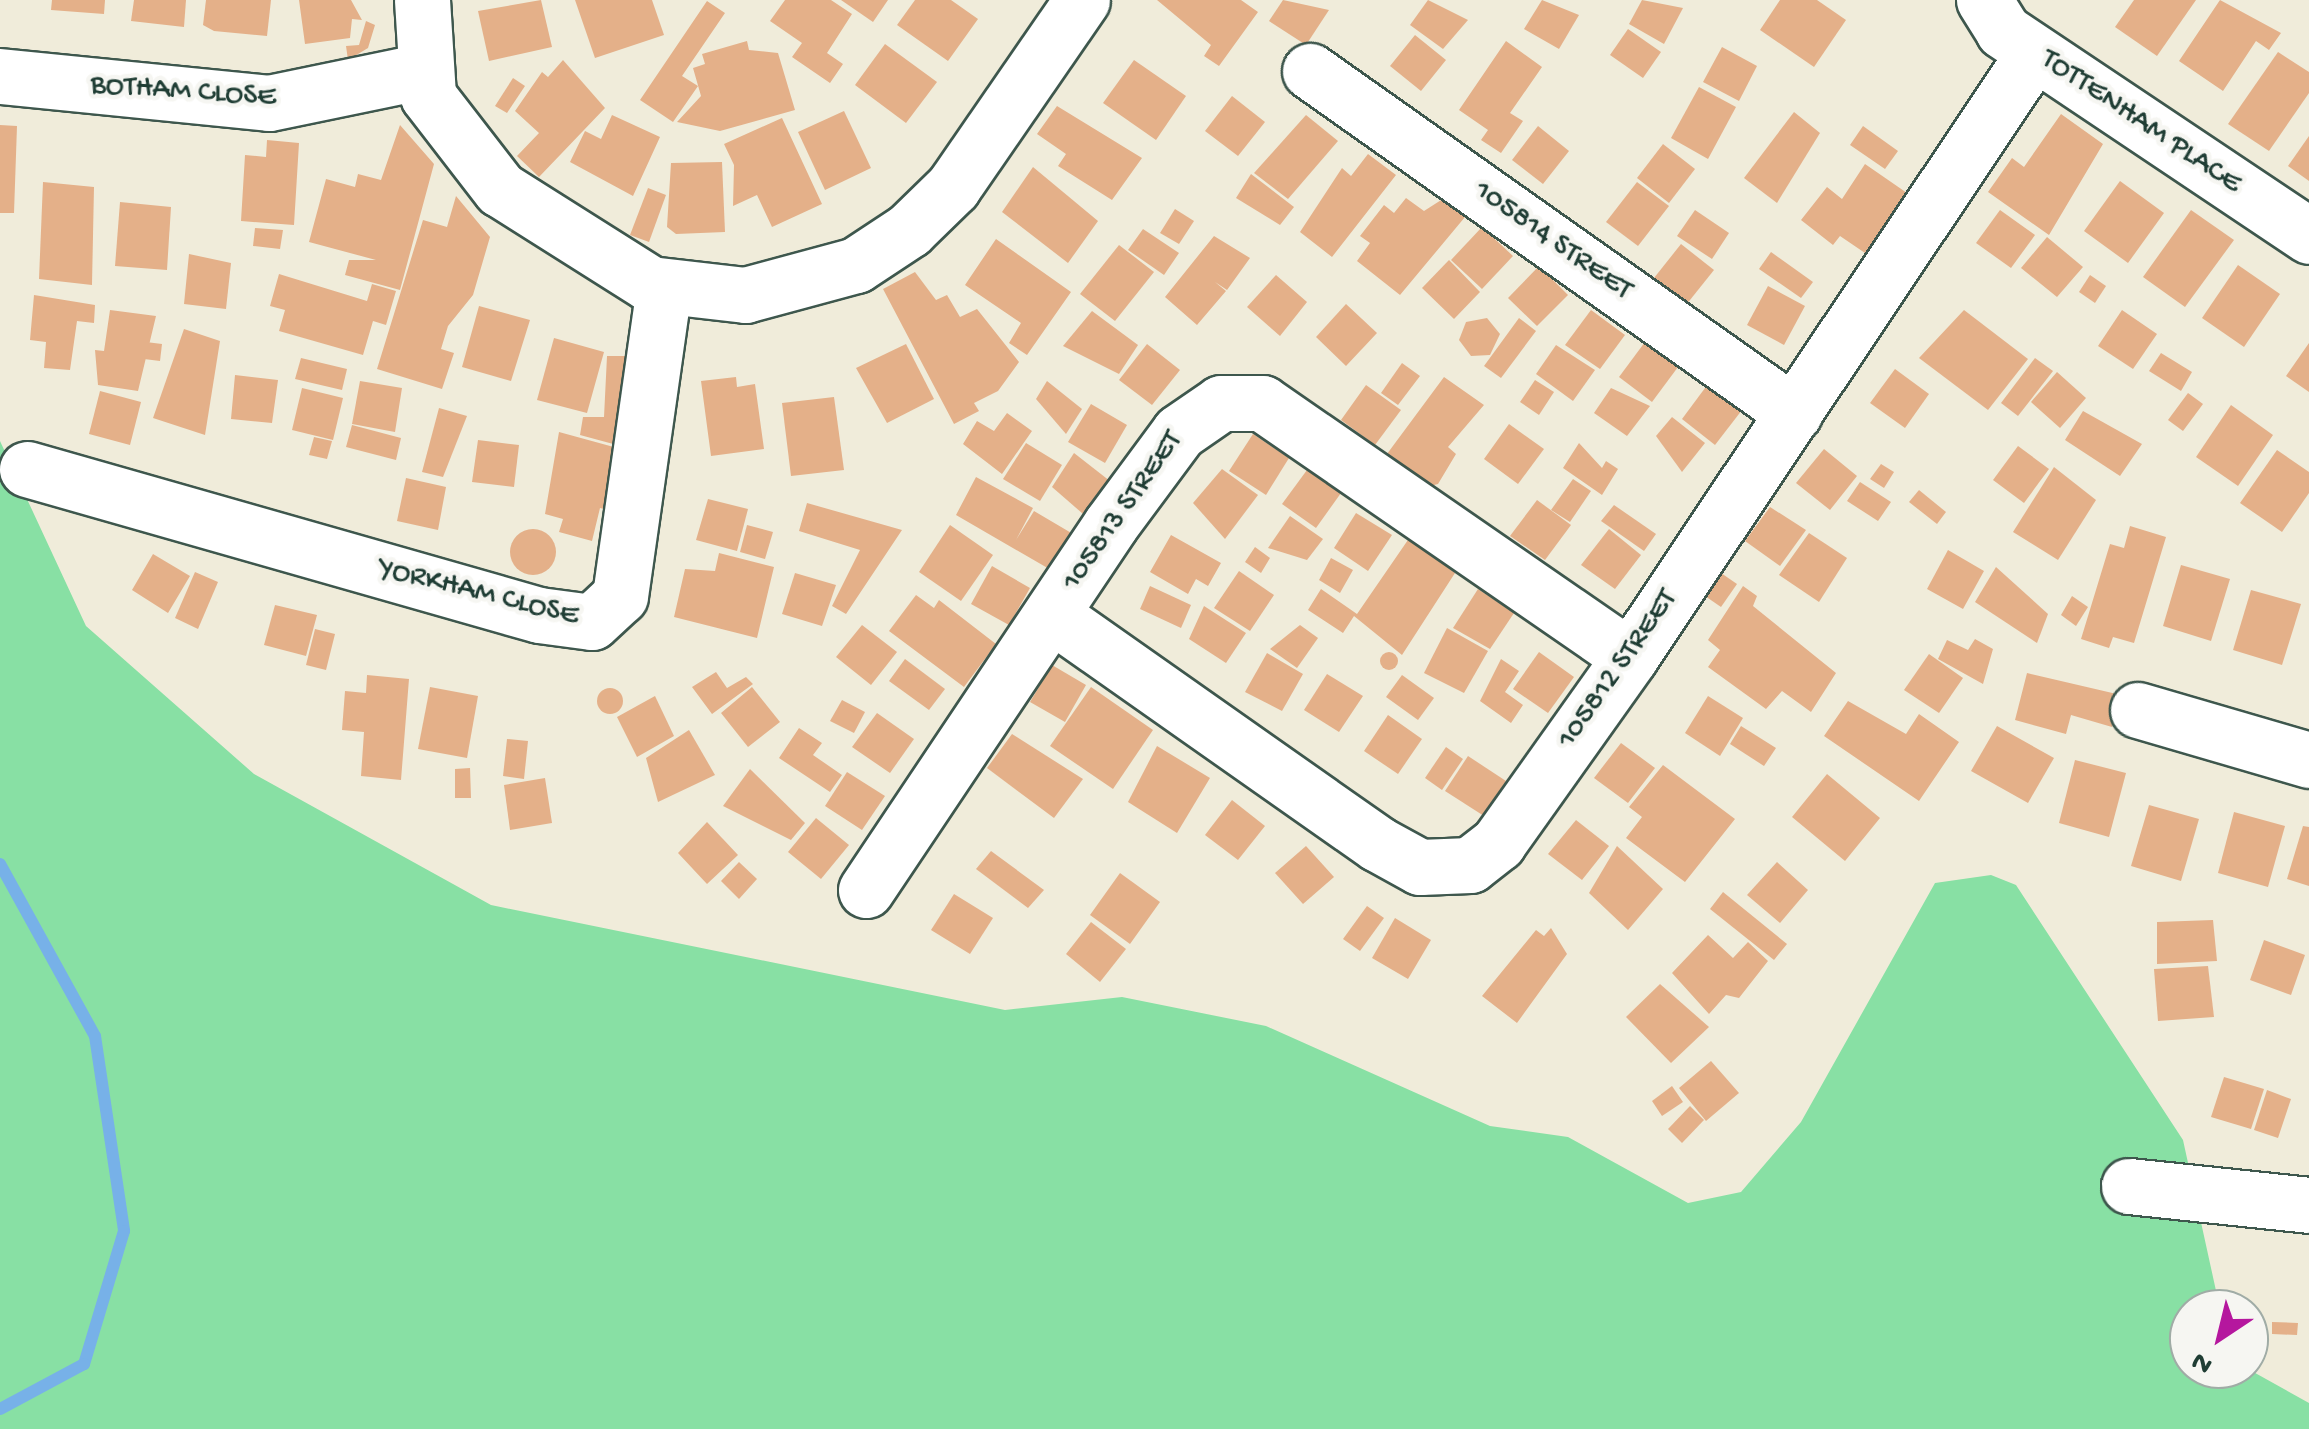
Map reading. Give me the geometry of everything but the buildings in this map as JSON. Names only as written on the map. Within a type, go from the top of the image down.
[{"type":"street","points":[[422,0],[428,96],[500,189],[586,250],[664,287],[745,295],[856,264],[909,230],[953,186],[1082,0]]},
{"type":"street","name":"TOTTENHAM PLACE","points":[[1984,0],[1991,20],[2034,53],[2309,236]]},
{"type":"street","name":"105812 STREET","points":[[1052,615],[1420,868],[1470,866],[1498,843],[1630,657],[2034,53]]},
{"type":"street","name":"BOTHAM CLOSE","points":[[0,76],[269,103],[424,71]]},
{"type":"street","name":"105814 STREET","points":[[1310,72],[1794,413]]},
{"type":"street","name":"YORKHAM CLOSE","points":[[27,469],[538,615],[592,622],[620,596],[664,287]]},
{"type":"street","name":"105813 STREET","points":[[866,890],[1178,432],[1196,415],[1244,400],[1262,402],[1630,657]]},
{"type":"street","points":[[2138,710],[2309,760]]},
{"type":"street","points":[[2129,1186],[2309,1205]]},
{"type":"green space","points":[[0,441],[86,626],[254,774],[491,905],[1005,1010],[1122,997],[1266,1026],[1490,1126],[1568,1137],[1688,1203],[1741,1192],[1801,1122],[1935,883],[1991,875],[2016,885],[2183,1140],[2216,1289],[2169,1289],[2169,1389],[2269,1389],[2269,1381],[2309,1403],[2309,1429],[0,1429]]},
{"type":"waterway","points":[[0,864],[95,1036],[124,1231],[84,1364],[0,1409]]}]
